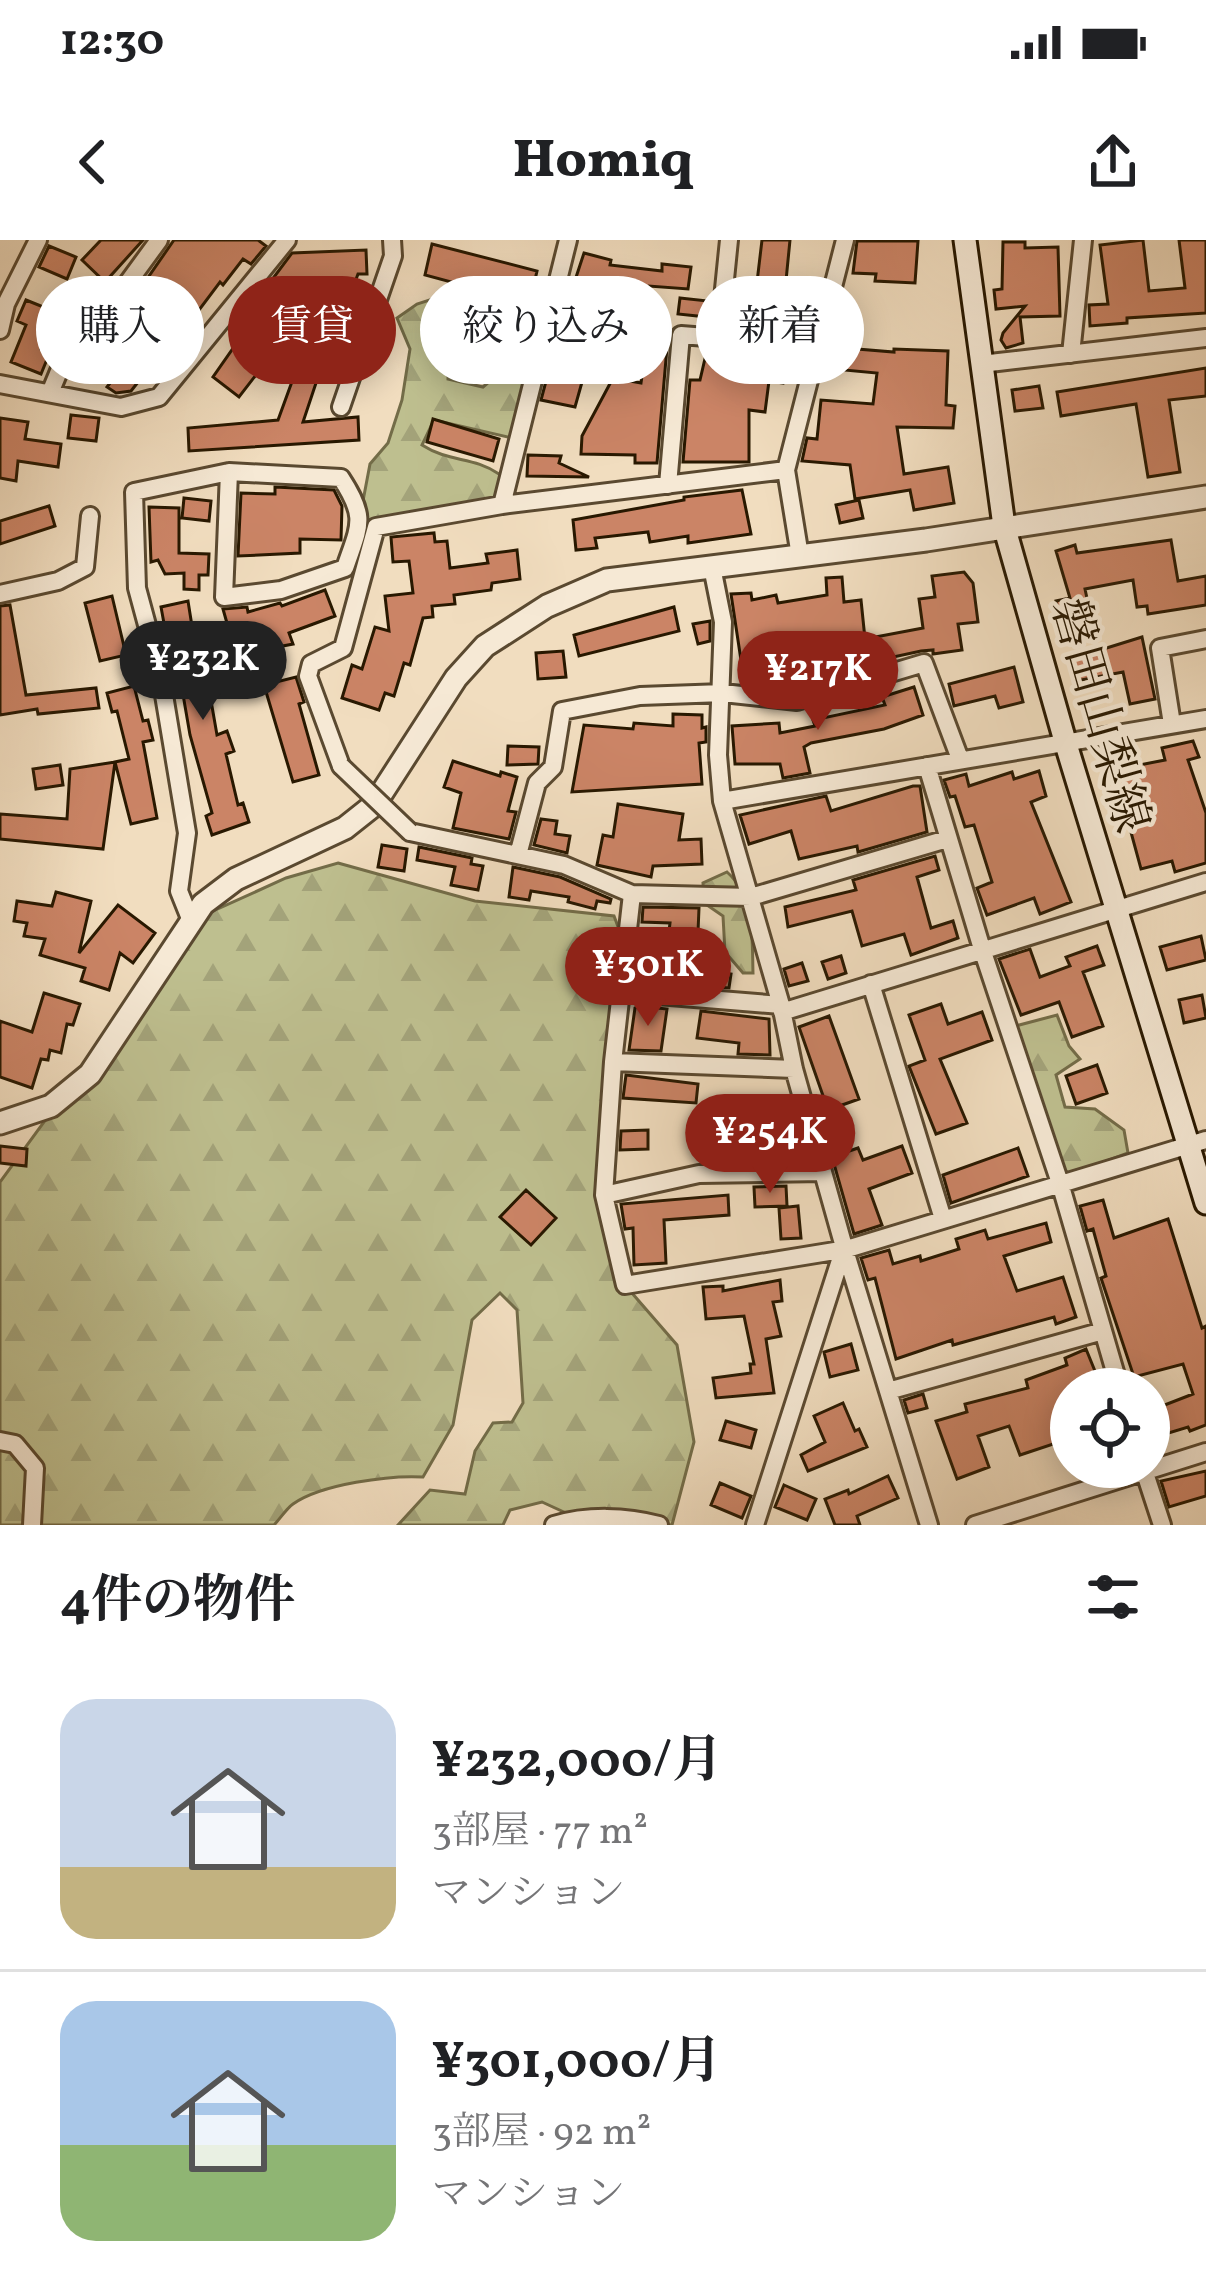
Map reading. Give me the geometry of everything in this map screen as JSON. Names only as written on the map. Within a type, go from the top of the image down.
[{"type":"street","points":[[0,330],[6,304],[38,240]]},
{"type":"street","points":[[50,393],[69,347],[102,318],[159,240]]},
{"type":"street","points":[[0,384],[121,407],[159,397],[287,240]]},
{"type":"street","points":[[341,407],[393,256],[392,240]]},
{"type":"street","points":[[502,505],[568,240]]},
{"type":"street","points":[[725,276],[729,240]]},
{"type":"street","points":[[836,276],[845,240]]},
{"type":"street","name":"磐田山梨線","points":[[964,240],[1004,526],[1116,910],[1197,1143],[1206,1203]]},
{"type":"street","points":[[1071,354],[1083,240]]},
{"type":"street","points":[[668,484],[681,335],[696,336]]},
{"type":"street","points":[[982,364],[1206,338]]},
{"type":"street","points":[[800,556],[786,470],[808,384]]},
{"type":"street","points":[[786,470],[502,505],[376,527],[343,648],[310,664],[308,676],[341,766],[410,832],[564,866],[632,894],[751,897],[947,839]]},
{"type":"street","points":[[190,921],[178,891],[187,832],[184,810],[161,677],[136,588],[134,492],[229,472],[341,478],[359,506],[360,518],[345,568],[281,590],[224,597],[229,472]]},
{"type":"street","points":[[0,1123],[51,1106],[90,1074],[203,904],[236,879],[345,827],[374,805],[456,678],[485,646],[548,606],[607,580],[1206,497]]},
{"type":"street","points":[[0,594],[58,581],[85,567],[90,516]]},
{"type":"street","points":[[712,567],[723,622],[718,755],[722,801],[844,1247],[929,1525]]},
{"type":"street","points":[[1172,724],[1160,648],[1206,639]]},
{"type":"street","points":[[518,855],[536,783],[553,767],[562,711],[640,696],[723,693],[797,701],[924,663],[960,759]]},
{"type":"street","points":[[722,801],[1206,718]]},
{"type":"street","points":[[927,766],[1114,1368]]},
{"type":"street","points":[[621,992],[782,1008],[1206,882]]},
{"type":"street","points":[[632,894],[604,1195],[625,1285],[844,1247],[1197,1143]]},
{"type":"street","points":[[871,984],[943,1219]]},
{"type":"street","points":[[613,1062],[794,1069]]},
{"type":"street","points":[[604,1195],[699,1174],[823,1172]]},
{"type":"street","points":[[755,1525],[844,1247]]},
{"type":"street","points":[[888,1391],[1103,1331]]},
{"type":"street","points":[[0,1441],[15,1444],[35,1468],[32,1525]]},
{"type":"street","points":[[1170,1462],[1206,1452]]},
{"type":"street","points":[[975,1525],[1086,1488]]},
{"type":"street","points":[[1149,1488],[1162,1525]]},
{"type":"street","points":[[554,1525],[577,1518],[659,1525]]},
{"type":"green space","points":[[417,304],[420,384],[525,384],[512,438],[434,420],[422,445],[499,474],[506,492],[502,505],[359,522],[370,464],[388,443],[402,400],[410,349],[397,318]]},
{"type":"green space","points":[[338,863],[475,901],[614,916],[626,948],[604,1195],[625,1285],[677,1345],[694,1442],[672,1525],[577,1518],[542,1502],[510,1510],[503,1525],[398,1525],[430,1490],[465,1494],[475,1451],[493,1423],[512,1422],[523,1403],[517,1310],[500,1293],[472,1320],[453,1425],[423,1477],[375,1479],[320,1491],[293,1504],[274,1525],[0,1525],[0,1182],[191,921],[286,878]]},
{"type":"green space","points":[[727,872],[747,905],[753,973],[743,973],[725,952],[723,916],[704,903],[703,883]]},
{"type":"green space","points":[[1057,1015],[1069,1046],[1080,1059],[1056,1075],[1065,1107],[1095,1109],[1124,1130],[1128,1153],[1058,1179],[1008,1028]]},
{"type":"building","points":[[101,240],[143,240],[110,276],[99,276],[82,260]]},
{"type":"building","points":[[174,240],[258,240],[266,246],[251,264],[243,259],[204,303],[204,276],[149,276]]},
{"type":"building","points":[[762,240],[790,240],[786,276],[758,276]]},
{"type":"building","points":[[1143,240],[1149,291],[1185,288],[1179,240],[1206,240],[1206,313],[1127,318],[1127,323],[1090,326],[1089,305],[1108,304],[1100,245]]},
{"type":"building","points":[[857,241],[918,241],[915,283],[875,281],[876,274],[853,273]]},
{"type":"building","points":[[1003,242],[1025,242],[1025,248],[1058,247],[1060,316],[1020,317],[1023,343],[1006,348],[1003,333],[1025,306],[996,309],[994,290],[1002,289]]},
{"type":"building","points":[[432,244],[537,271],[536,276],[425,275]]},
{"type":"building","points":[[49,246],[76,257],[68,276],[39,267]]},
{"type":"building","points":[[366,250],[367,274],[275,276],[292,253]]},
{"type":"building","points":[[584,253],[611,260],[610,265],[662,271],[662,264],[691,267],[688,289],[672,288],[672,276],[576,276]]},
{"type":"building","points":[[680,298],[696,300],[696,316],[678,314]]},
{"type":"building","points":[[26,300],[36,304],[36,372],[11,362],[26,325],[17,321]]},
{"type":"building","points":[[864,350],[948,351],[946,405],[955,406],[953,428],[897,427],[904,474],[948,467],[954,503],[914,510],[910,490],[855,499],[850,465],[802,461],[807,438],[817,439],[821,400],[873,404],[877,373],[864,372]]},
{"type":"building","points":[[228,356],[228,384],[249,384],[239,397],[213,377]]},
{"type":"building","points":[[1206,368],[1206,396],[1169,400],[1180,472],[1148,477],[1136,404],[1061,416],[1057,392]]},
{"type":"building","points":[[690,380],[696,384],[769,384],[765,412],[749,410],[749,462],[683,462]]},
{"type":"building","points":[[136,384],[131,391],[116,393],[107,387]]},
{"type":"building","points":[[291,384],[316,384],[303,422],[358,417],[359,440],[189,451],[188,428],[278,420]]},
{"type":"building","points":[[545,384],[581,384],[575,407],[541,400]]},
{"type":"building","points":[[610,384],[664,384],[657,463],[635,463],[635,455],[581,454],[582,436]]},
{"type":"building","points":[[1039,386],[1043,408],[1015,411],[1012,390]]},
{"type":"building","points":[[71,415],[99,418],[96,441],[68,438]]},
{"type":"building","points":[[0,418],[28,422],[25,439],[61,444],[58,467],[18,461],[16,481],[0,478]]},
{"type":"building","points":[[433,419],[499,439],[493,461],[427,442]]},
{"type":"building","points":[[528,455],[561,456],[559,463],[589,477],[527,476]]},
{"type":"building","points":[[275,487],[334,490],[342,506],[341,540],[300,539],[300,553],[238,556],[241,493],[275,494]]},
{"type":"building","points":[[742,490],[751,534],[688,543],[688,536],[650,542],[648,532],[595,538],[597,548],[576,550],[573,520]]},
{"type":"building","points":[[184,498],[211,501],[209,521],[182,518]]},
{"type":"building","points":[[859,500],[863,518],[840,523],[836,505]]},
{"type":"building","points":[[49,506],[55,526],[0,544],[0,521]]},
{"type":"building","points":[[149,507],[179,508],[179,553],[209,554],[208,575],[199,575],[199,590],[184,589],[184,573],[165,574],[158,560],[151,562]]},
{"type":"building","points":[[434,533],[435,542],[447,541],[450,568],[488,563],[486,554],[517,550],[520,579],[492,583],[491,590],[454,595],[455,604],[432,606],[433,617],[423,618],[410,665],[404,663],[394,696],[385,693],[379,710],[342,698],[352,665],[362,669],[375,627],[389,631],[385,596],[413,593],[409,561],[393,562],[391,537]]},
{"type":"building","points":[[1171,540],[1178,581],[1206,576],[1206,605],[1148,614],[1147,606],[1137,607],[1133,580],[1085,589],[1091,617],[1061,624],[1056,601],[1070,598],[1056,551],[1075,545],[1077,553]]},
{"type":"building","points":[[964,572],[973,583],[978,622],[958,624],[962,650],[921,651],[874,665],[744,680],[731,594],[751,593],[752,600],[776,595],[778,603],[827,595],[826,578],[842,577],[844,602],[861,600],[865,639],[923,628],[919,599],[935,597],[932,576]]},
{"type":"building","points":[[325,590],[335,616],[289,633],[293,644],[251,652],[240,639],[232,641],[223,609],[247,607],[248,612],[282,606]]},
{"type":"building","points":[[112,596],[126,655],[100,661],[85,603]]},
{"type":"building","points":[[188,601],[203,696],[210,695],[217,735],[227,731],[234,751],[226,754],[238,805],[243,803],[249,822],[212,835],[206,816],[212,813],[180,677],[174,678],[161,607]]},
{"type":"building","points":[[10,605],[26,695],[96,688],[99,708],[0,715],[0,606]]},
{"type":"building","points":[[674,607],[679,631],[579,656],[574,635]]},
{"type":"building","points":[[710,621],[710,641],[698,644],[693,624]]},
{"type":"building","points":[[1142,637],[1155,699],[1130,704],[1123,672],[1076,681],[1071,659]]},
{"type":"building","points":[[563,651],[566,677],[538,679],[536,653]]},
{"type":"building","points":[[1014,667],[1023,702],[999,708],[995,696],[954,706],[949,684]]},
{"type":"building","points":[[296,677],[319,775],[293,782],[264,685]]},
{"type":"building","points":[[134,686],[153,740],[143,742],[157,818],[131,824],[115,762],[129,759],[117,711],[112,712],[107,693]]},
{"type":"building","points":[[914,687],[923,715],[884,729],[811,743],[804,747],[810,773],[783,778],[780,764],[735,764],[732,726],[779,723],[780,733],[815,726],[813,720],[885,705],[882,697]]},
{"type":"building","points":[[673,714],[702,715],[706,742],[699,743],[702,784],[572,792],[584,725],[673,726]]},
{"type":"building","points":[[1193,741],[1199,757],[1188,760],[1206,813],[1206,863],[1175,872],[1172,861],[1141,869],[1114,770],[1165,760],[1162,748]]},
{"type":"building","points":[[508,746],[539,747],[538,764],[507,765]]},
{"type":"building","points":[[453,761],[517,777],[508,811],[516,812],[509,839],[453,828],[461,793],[444,787]]},
{"type":"building","points":[[115,762],[103,849],[0,839],[0,814],[67,819],[70,769]]},
{"type":"building","points":[[60,765],[63,785],[36,789],[33,769]]},
{"type":"building","points":[[1039,771],[1046,796],[1031,802],[1071,902],[1040,914],[1034,898],[987,915],[977,888],[992,882],[974,825],[965,827],[944,780],[966,774],[969,786],[1012,772],[1014,779]]},
{"type":"building","points":[[920,786],[927,832],[858,852],[857,846],[799,859],[791,831],[749,844],[740,815],[826,796],[831,811]]},
{"type":"building","points":[[618,804],[683,814],[679,840],[701,839],[702,864],[653,866],[651,877],[597,865],[603,835],[613,837]]},
{"type":"building","points":[[541,819],[557,821],[555,834],[570,836],[567,853],[534,845]]},
{"type":"building","points":[[382,845],[407,849],[404,871],[378,867]]},
{"type":"building","points":[[419,847],[472,858],[471,864],[483,866],[478,890],[451,885],[455,867],[417,860]]},
{"type":"building","points":[[935,856],[939,870],[917,877],[931,928],[953,921],[958,938],[911,955],[904,934],[862,946],[852,911],[788,927],[785,907],[856,890],[853,880]]},
{"type":"building","points":[[513,867],[560,877],[611,899],[610,903],[597,901],[595,909],[568,902],[569,897],[531,891],[529,900],[509,897]]},
{"type":"building","points":[[56,892],[91,901],[79,953],[118,905],[155,933],[133,963],[120,953],[109,990],[81,981],[85,968],[40,955],[45,939],[24,936],[27,923],[14,921],[17,901],[52,906]]},
{"type":"building","points":[[643,907],[699,908],[698,932],[669,931],[670,923],[642,922]]},
{"type":"building","points":[[1201,936],[1206,960],[1167,970],[1160,947]]},
{"type":"building","points":[[1097,946],[1104,965],[1083,972],[1103,1026],[1072,1037],[1059,1002],[1021,1015],[999,959],[1030,949],[1040,977],[1070,966],[1066,957]]},
{"type":"building","points":[[841,956],[846,973],[828,979],[822,962]]},
{"type":"building","points":[[645,962],[731,974],[729,988],[642,981]]},
{"type":"building","points":[[802,963],[808,981],[789,986],[784,969]]},
{"type":"building","points":[[44,993],[80,1004],[73,1025],[67,1024],[61,1053],[50,1050],[48,1060],[41,1059],[32,1088],[0,1077],[0,1021],[32,1032]]},
{"type":"building","points":[[1202,995],[1206,1018],[1184,1023],[1179,1000]]},
{"type":"building","points":[[941,1004],[948,1024],[982,1012],[992,1040],[940,1059],[967,1123],[936,1134],[909,1066],[925,1060],[909,1015]]},
{"type":"building","points":[[639,1006],[667,1009],[661,1051],[629,1050]]},
{"type":"building","points":[[701,1011],[769,1019],[770,1055],[738,1054],[739,1043],[697,1038]]},
{"type":"building","points":[[829,1016],[859,1099],[828,1110],[799,1027]]},
{"type":"building","points":[[1097,1065],[1107,1093],[1076,1104],[1066,1076]]},
{"type":"building","points":[[626,1075],[698,1084],[696,1103],[623,1098]]},
{"type":"building","points":[[785,1102],[795,1153],[764,1154],[763,1130],[745,1131],[746,1109]]},
{"type":"building","points":[[648,1130],[648,1149],[620,1150],[621,1131]]},
{"type":"building","points":[[0,1146],[27,1149],[26,1166],[0,1163]]},
{"type":"building","points":[[902,1146],[912,1173],[869,1189],[882,1225],[854,1234],[832,1157],[858,1148],[863,1160]]},
{"type":"building","points":[[1018,1148],[1028,1176],[951,1203],[943,1175]]},
{"type":"building","points":[[786,1186],[787,1206],[755,1207],[754,1187]]},
{"type":"building","points":[[526,1190],[556,1218],[531,1245],[500,1217]]},
{"type":"building","points":[[728,1195],[729,1215],[664,1220],[666,1263],[634,1265],[633,1228],[625,1229],[621,1204]]},
{"type":"building","points":[[1103,1200],[1114,1238],[1168,1219],[1202,1328],[1206,1326],[1206,1425],[1170,1433],[1170,1403],[1193,1394],[1183,1364],[1131,1368],[1101,1278],[1106,1276],[1093,1229],[1087,1231],[1080,1206]]},
{"type":"building","points":[[798,1206],[801,1238],[781,1239],[779,1208]]},
{"type":"building","points":[[1046,1223],[1051,1242],[1004,1256],[1017,1291],[1063,1277],[1076,1317],[1056,1324],[1054,1317],[953,1345],[952,1340],[896,1359],[875,1278],[868,1280],[861,1258],[889,1250],[893,1264],[920,1256],[921,1261],[959,1249],[956,1239],[985,1230],[988,1239]]},
{"type":"building","points":[[780,1280],[782,1301],[773,1302],[781,1336],[766,1339],[774,1393],[716,1398],[713,1378],[751,1373],[750,1364],[754,1364],[744,1316],[706,1319],[703,1287],[723,1286],[723,1291]]},
{"type":"building","points":[[851,1344],[858,1370],[830,1377],[824,1352]]},
{"type":"building","points":[[1086,1349],[1094,1368],[1059,1368],[1067,1365],[1065,1358]]},
{"type":"building","points":[[1050,1371],[1050,1445],[1020,1455],[1009,1426],[978,1436],[989,1467],[957,1479],[936,1421],[967,1412],[965,1404],[1028,1388],[1026,1380]]},
{"type":"building","points":[[923,1394],[927,1408],[908,1413],[904,1400]]},
{"type":"building","points":[[843,1403],[867,1447],[808,1471],[801,1455],[825,1442],[814,1416]]},
{"type":"building","points":[[726,1421],[756,1430],[751,1448],[720,1440]]},
{"type":"building","points":[[1206,1471],[1206,1496],[1169,1507],[1163,1488],[1170,1488],[1170,1479]]},
{"type":"building","points":[[888,1476],[898,1498],[857,1516],[860,1525],[835,1525],[825,1499]]},
{"type":"building","points":[[720,1483],[751,1496],[742,1518],[711,1505]]},
{"type":"building","points":[[784,1485],[816,1499],[807,1520],[775,1507]]}]
